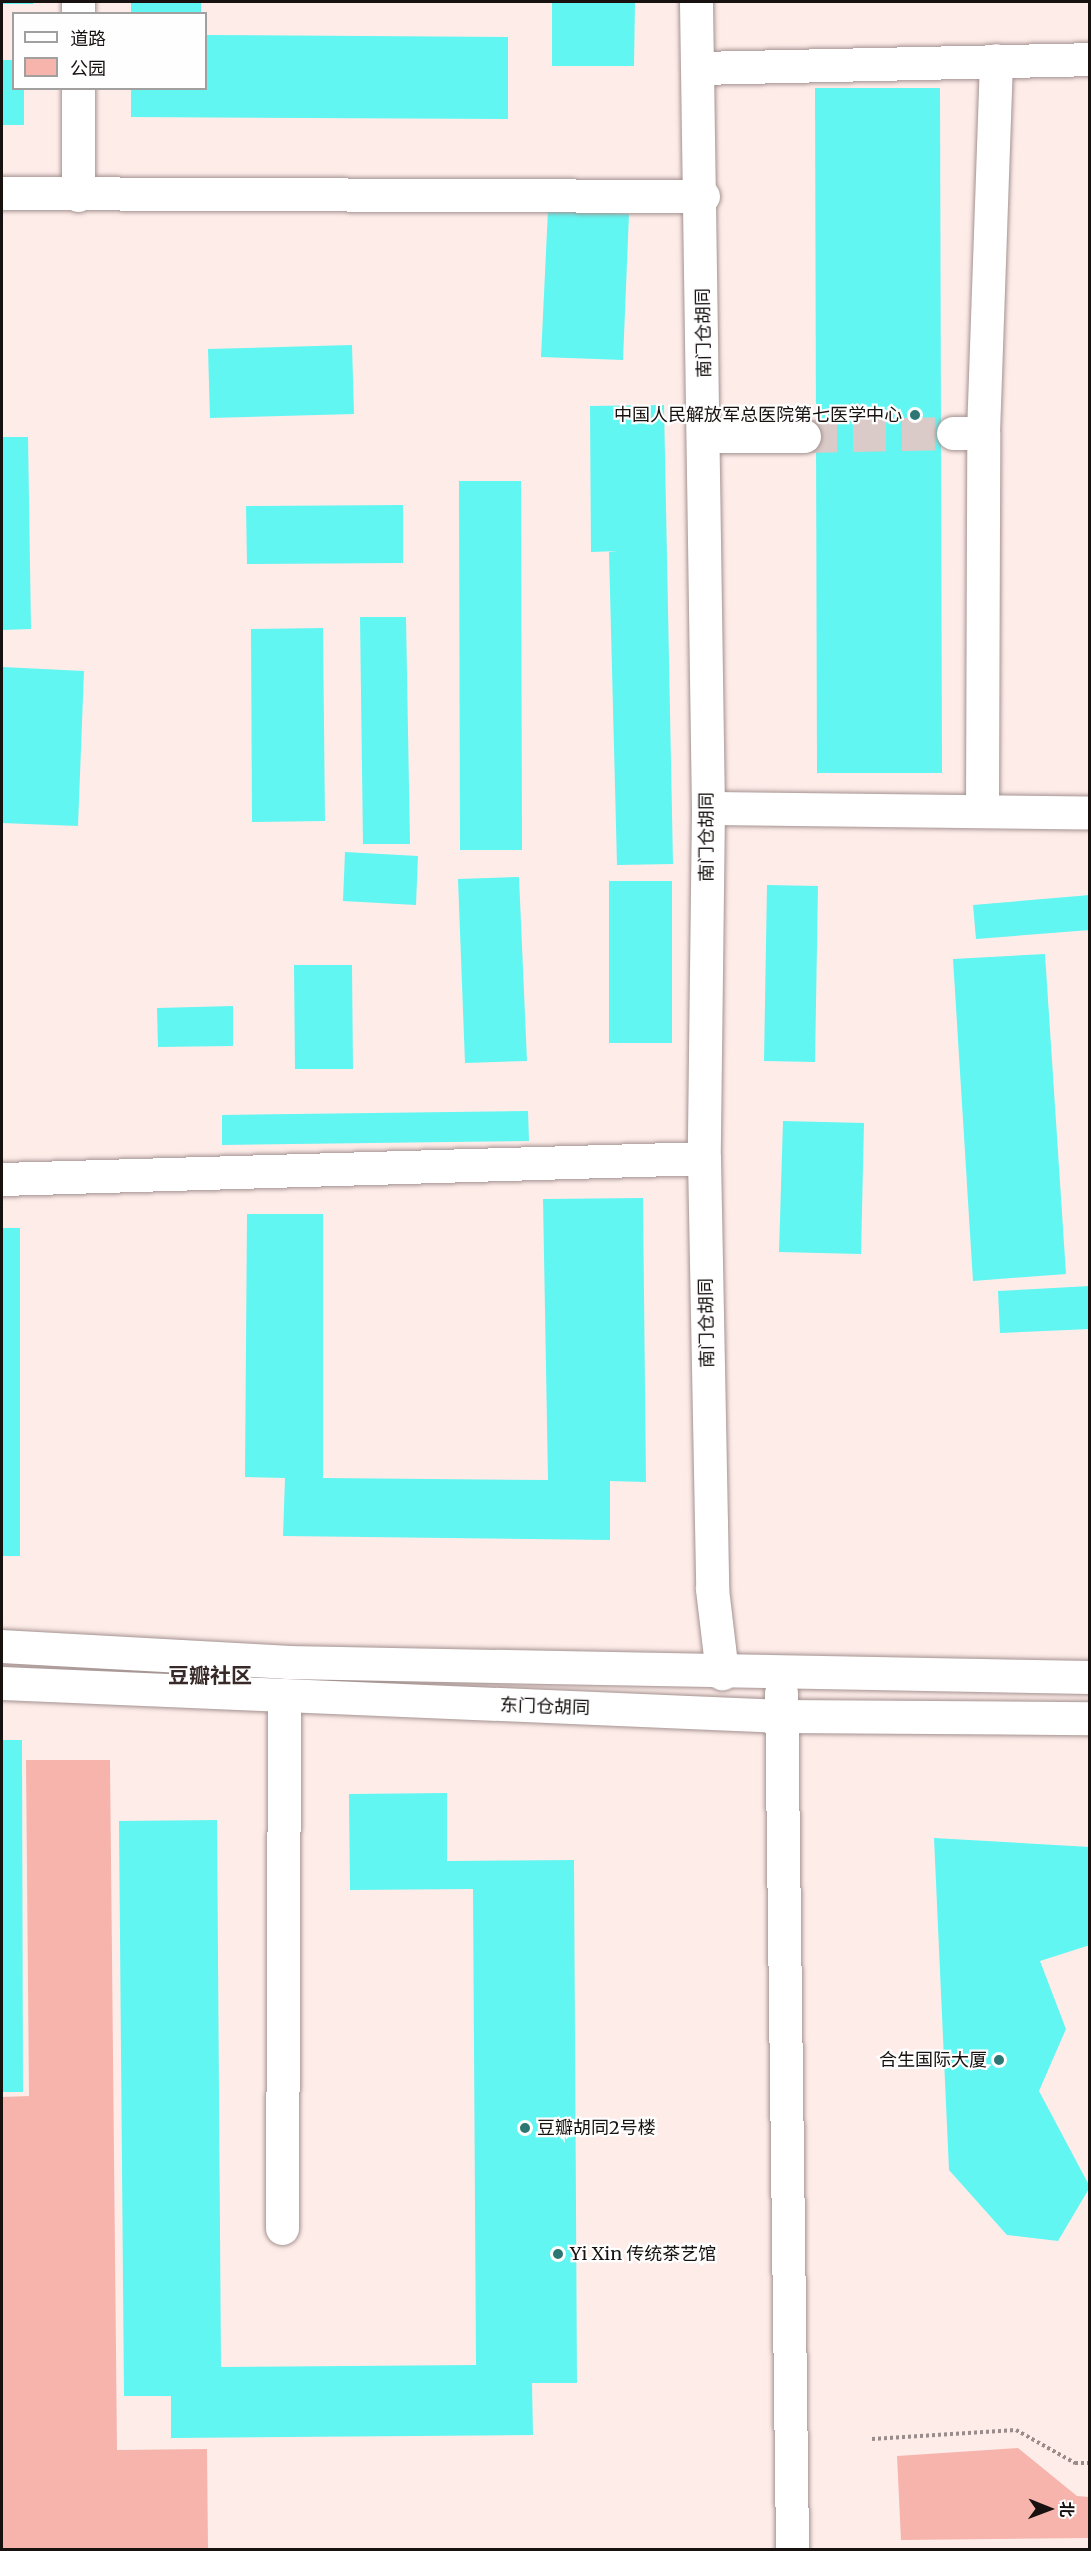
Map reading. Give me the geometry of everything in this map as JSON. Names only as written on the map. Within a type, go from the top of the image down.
[{"type":"street","name":"南门仓胡同","points":[[696,2],[703,196],[708,808],[704,1158],[712,1589],[722,1673]]},
{"type":"street","points":[[699,68],[1089,59]]},
{"type":"street","points":[[982,808],[968,433],[996,60]]},
{"type":"street","points":[[78,90],[78,195]]},
{"type":"street","points":[[2,192],[78,195],[703,196]]},
{"type":"street","points":[[705,436],[804,436]]},
{"type":"street","points":[[708,808],[982,808],[1089,813]]},
{"type":"street","points":[[2,1179],[704,1158]]},
{"type":"street","points":[[2,1646],[287,1662],[722,1673],[1089,1677]]},
{"type":"street","points":[[781,1674],[792,2550]]},
{"type":"street","name":"东门仓胡同","points":[[2,1683],[284,1697],[782,1716],[1089,1718]]},
{"type":"street","points":[[282,2228],[284,1697]]},
{"type":"path","points":[[872,2439],[1017,2430],[1075,2463],[1089,2463]]},
{"type":"green space","points":[[26,1760],[110,1760],[117,2450],[207,2449],[208,2549],[2,2549],[2,2097],[29,2096]]},
{"type":"green space","points":[[1018,2448],[1077,2496],[1089,2497],[1089,2538],[901,2540],[897,2456]]},
{"type":"building","points":[[2,2],[33,2],[33,4],[2,4]]},
{"type":"building","points":[[131,2],[201,2],[201,12],[131,12]]},
{"type":"building","points":[[552,2],[635,2],[634,66],[552,66]]},
{"type":"building","points":[[207,35],[508,37],[508,119],[131,117],[131,90],[207,90]]},
{"type":"building","points":[[2,60],[12,60],[12,90],[24,90],[24,125],[2,125]]},
{"type":"building","points":[[815,88],[940,88],[942,773],[817,773]]},
{"type":"building","points":[[548,210],[629,214],[623,360],[541,357]]},
{"type":"building","points":[[352,345],[354,414],[210,418],[208,349]]},
{"type":"building","points":[[664,405],[673,864],[617,865],[609,552],[618,551],[591,552],[590,406]]},
{"type":"building","points":[[2,437],[28,437],[31,629],[2,630]]},
{"type":"building","points":[[459,481],[521,481],[522,850],[460,850]]},
{"type":"building","points":[[403,505],[403,563],[247,564],[246,506]]},
{"type":"building","points":[[360,617],[406,617],[410,844],[363,844]]},
{"type":"building","points":[[323,628],[325,821],[252,822],[251,629]]},
{"type":"building","points":[[2,667],[84,671],[78,826],[2,823]]},
{"type":"building","points":[[345,852],[418,856],[416,905],[343,901]]},
{"type":"building","points":[[519,877],[527,1061],[465,1063],[458,879]]},
{"type":"building","points":[[609,881],[672,881],[672,1043],[609,1043]]},
{"type":"building","points":[[767,885],[818,886],[815,1062],[764,1061]]},
{"type":"building","points":[[1090,895],[1090,930],[976,939],[973,905]]},
{"type":"building","points":[[1045,954],[1066,1274],[973,1281],[953,959]]},
{"type":"building","points":[[294,965],[352,965],[353,1069],[295,1069]]},
{"type":"building","points":[[233,1006],[233,1046],[158,1047],[157,1008]]},
{"type":"building","points":[[528,1111],[529,1141],[222,1145],[222,1115]]},
{"type":"building","points":[[783,1121],[864,1123],[861,1254],[779,1252]]},
{"type":"building","points":[[643,1198],[646,1482],[610,1481],[610,1540],[283,1536],[285,1478],[245,1477],[247,1214],[323,1214],[323,1478],[548,1480],[543,1199]]},
{"type":"building","points":[[2,1228],[20,1228],[20,1556],[2,1556]]},
{"type":"building","points":[[1090,1286],[1090,1329],[1000,1333],[998,1291]]},
{"type":"building","points":[[2,1740],[22,1740],[23,2092],[2,2092]]},
{"type":"building","name":"豆瓣胡同2号楼","points":[[447,1793],[447,1861],[574,1860],[577,2383],[532,2383],[533,2435],[171,2438],[171,2396],[124,2396],[119,1821],[217,1820],[221,2367],[476,2365],[473,1889],[350,1890],[349,1794]]},
{"type":"building","name":"合生国际大厦","points":[[934,1838],[1090,1847],[1090,1945],[1040,1961],[1066,2029],[1039,2091],[1090,2187],[1058,2241],[1007,2235],[949,2170]]},
{"type":"tunnel","points":[[804,436],[953,433]]},
{"type":"place","name":"中国人民解放军总医院第七医学中心","points":[[915,415]]},
{"type":"place","name":"合生国际大厦","points":[[999,2060]]},
{"type":"place","name":"豆瓣胡同2号楼","points":[[525,2128]]},
{"type":"place","name":"Yi Xin 传统茶艺馆","points":[[558,2254]]},
{"type":"district","name":"豆瓣社区","points":[[210,1676]]}]
